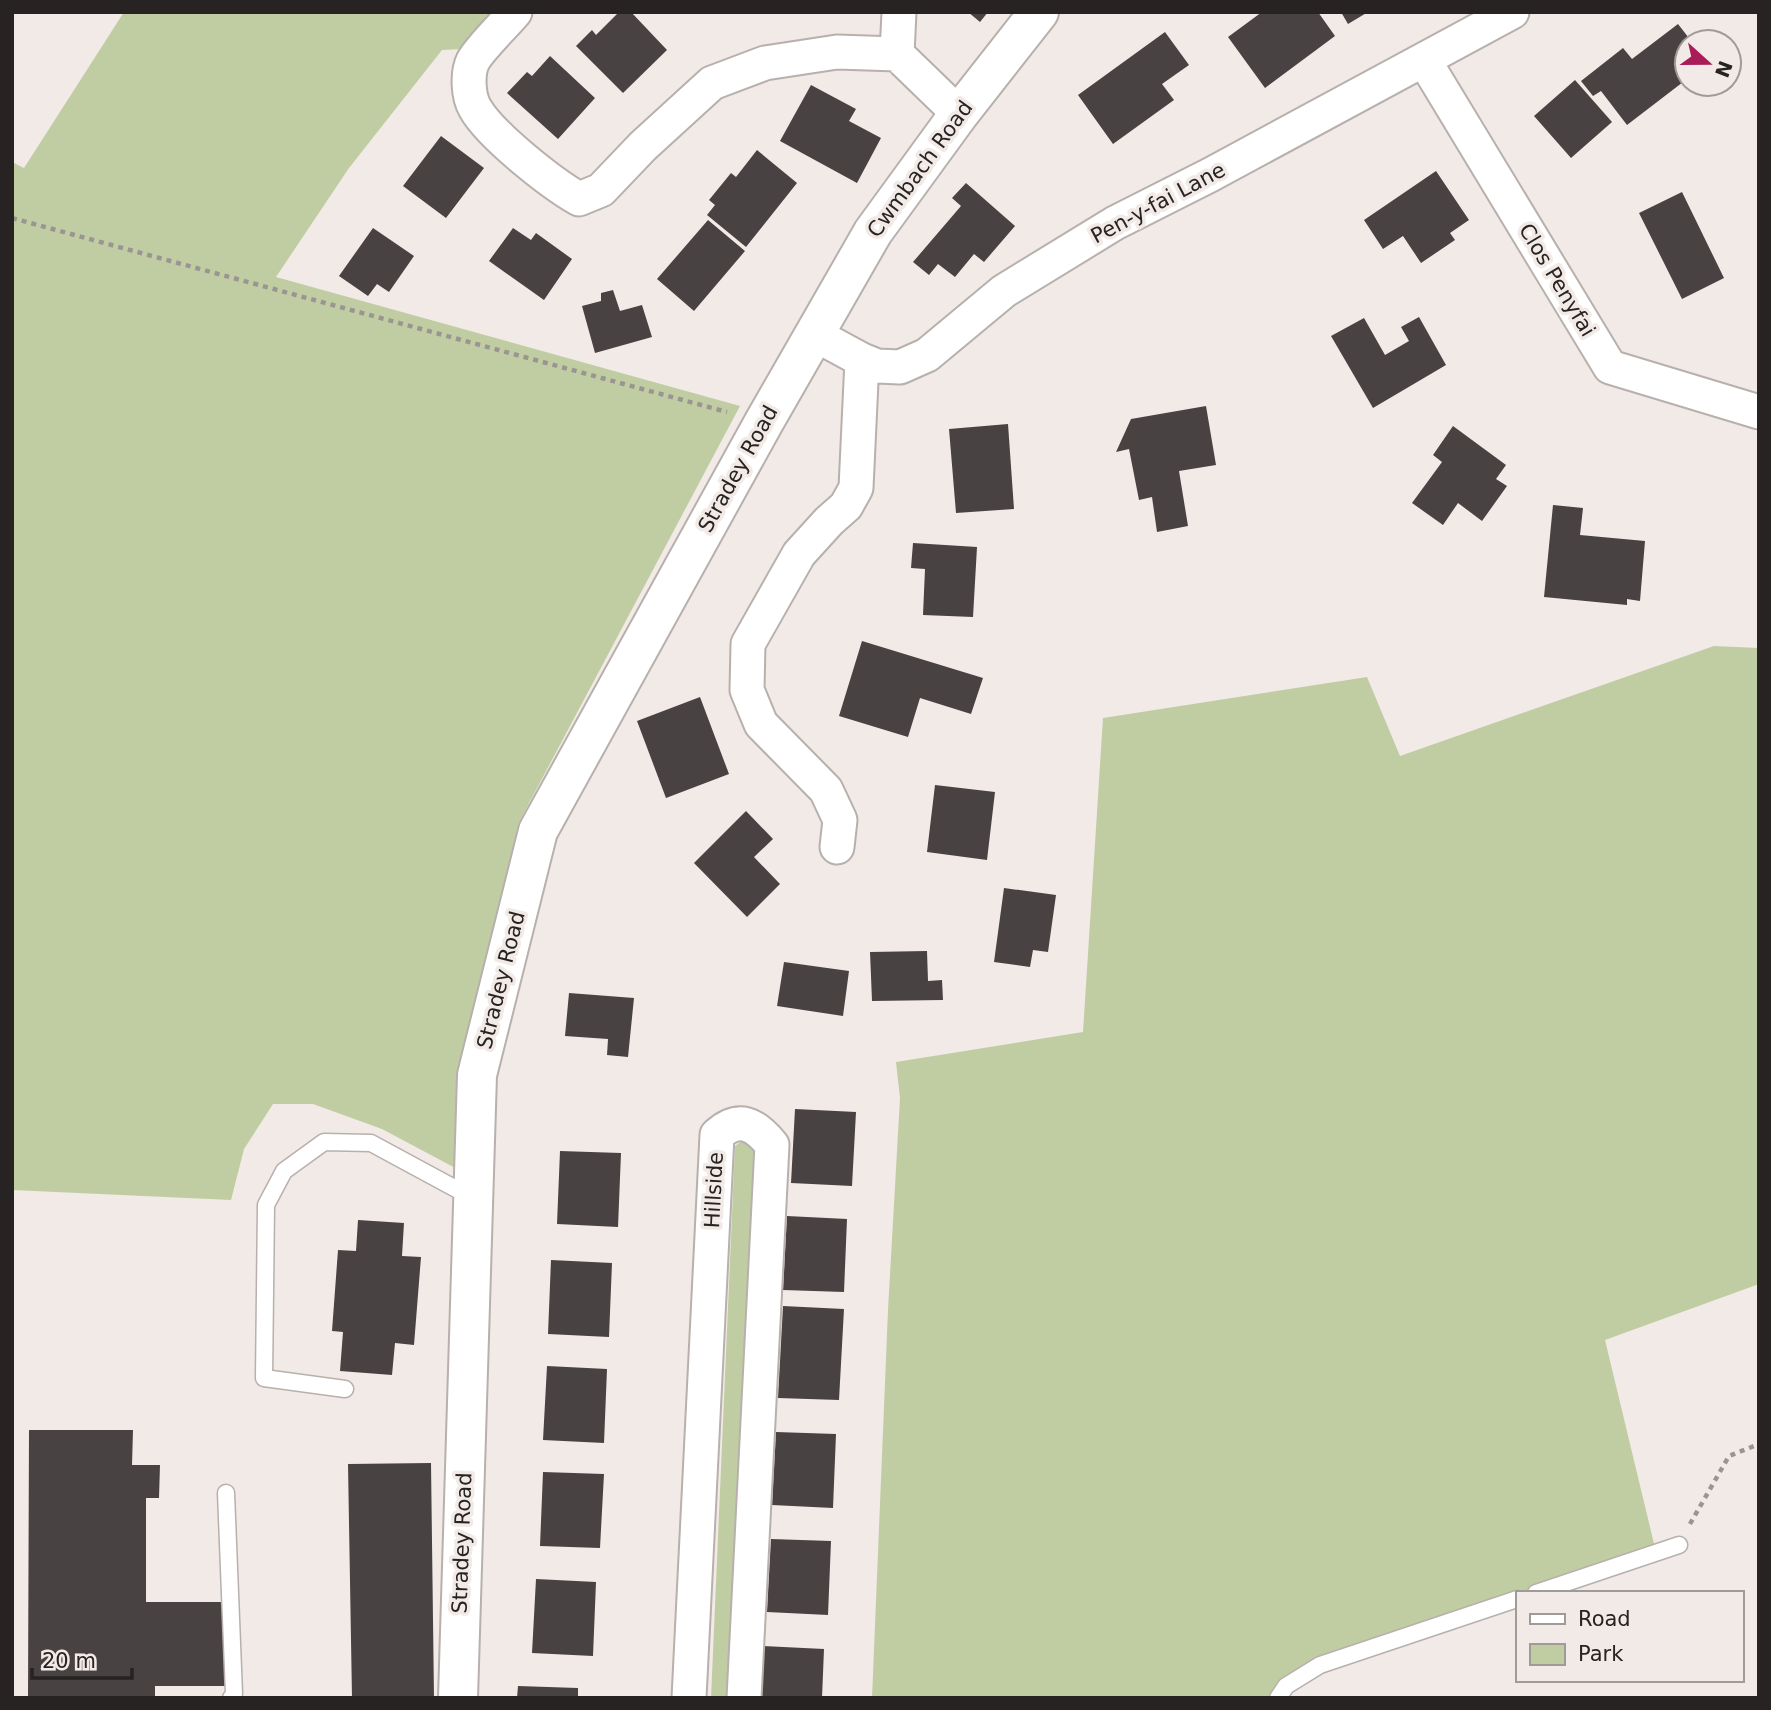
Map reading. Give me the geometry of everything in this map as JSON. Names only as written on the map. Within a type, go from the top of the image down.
[{"type":"main road","name":"Cwmbach Road","points":[[814,334],[873,232],[959,114],[1039,12]]},
{"type":"main road","name":"Stradey Road","points":[[458,1698],[477,1075],[537,831],[814,334]]},
{"type":"street","points":[[515,12],[472,61],[469,86],[473,106],[488,127],[560,188],[579,199],[601,190],[643,146],[712,83],[765,63],[836,52],[897,54],[959,114]]},
{"type":"street","points":[[897,54],[899,12]]},
{"type":"street","name":"Pen-y-fai Lane","points":[[814,334],[877,366],[900,367],[927,355],[1004,291],[1115,223],[1210,175],[1512,12]]},
{"type":"street","name":"Clos Penyfai","points":[[1424,60],[1610,367],[1759,412]]},
{"type":"street","points":[[837,847],[840,820],[826,790],[761,724],[747,690],[748,644],[799,554],[846,506],[856,488],[862,360]]},
{"type":"street","name":"Hillside","points":[[690,1698],[717,1135],[727,1126],[744,1123],[761,1131],[772,1145],[744,1698]]},
{"type":"lane","points":[[345,1389],[264,1378],[266,1205],[284,1171],[324,1142],[372,1143],[473,1198]]},
{"type":"lane","points":[[226,1493],[234,1694],[231,1698]]},
{"type":"lane","points":[[1542,1591],[1679,1545]]},
{"type":"lane","points":[[1278,1698],[1286,1686],[1320,1665],[1516,1599]]},
{"type":"path","points":[[12,218],[764,422]]},
{"type":"path","points":[[1679,1545],[1729,1456],[1759,1444]]},
{"type":"green space","points":[[124,12],[495,12],[463,49],[442,50],[349,168],[276,277],[740,406],[519,822],[463,1073],[461,1171],[382,1129],[313,1104],[273,1104],[244,1149],[231,1200],[12,1190],[12,162],[24,168]]},
{"type":"green space","points":[[1714,646],[1759,648],[1759,1284],[1605,1340],[1656,1552],[1542,1591],[1516,1591],[1516,1593],[1320,1665],[1278,1698],[872,1698],[888,1310],[900,1098],[896,1062],[1083,1032],[1103,718],[1367,677],[1400,756]]},
{"type":"green space","points":[[742,1141],[755,1143],[735,1698],[711,1698],[735,1146]]},
{"type":"building","points":[[619,12],[631,12],[667,50],[623,93],[576,46],[592,30],[596,35]]},
{"type":"building","points":[[968,12],[988,12],[980,22]]},
{"type":"building","points":[[1262,12],[1318,12],[1335,36],[1265,88],[1228,37]]},
{"type":"building","points":[[1341,12],[1368,12],[1348,24]]},
{"type":"building","points":[[1678,24],[1681,28],[1673,28],[1673,90],[1627,125],[1601,91],[1593,96],[1581,81],[1623,48],[1632,59]]},
{"type":"building","points":[[1165,32],[1189,65],[1162,84],[1174,100],[1113,144],[1078,95]]},
{"type":"building","points":[[550,56],[595,98],[558,139],[507,93],[527,72],[532,76]]},
{"type":"building","points":[[1575,80],[1612,122],[1571,158],[1534,116]]},
{"type":"building","points":[[811,85],[856,109],[849,121],[881,138],[857,183],[780,141]]},
{"type":"building","points":[[441,136],[484,168],[446,218],[403,186]]},
{"type":"building","points":[[757,150],[797,183],[746,247],[707,215],[715,205],[709,200],[731,173],[736,177]]},
{"type":"building","points":[[1436,171],[1469,220],[1450,233],[1455,240],[1421,263],[1403,236],[1383,249],[1364,220]]},
{"type":"building","points":[[966,183],[1015,226],[984,262],[974,254],[955,277],[938,264],[929,275],[913,262],[961,206],[952,198]]},
{"type":"building","points":[[1682,192],[1724,278],[1682,299],[1639,213]]},
{"type":"building","points":[[708,220],[745,251],[694,311],[657,279]]},
{"type":"building","points":[[373,228],[414,256],[389,292],[377,284],[368,296],[339,276]]},
{"type":"building","points":[[513,228],[531,240],[536,233],[572,259],[544,300],[489,261]]},
{"type":"building","points":[[613,290],[620,311],[642,305],[652,337],[595,353],[582,306],[601,301],[601,293]]},
{"type":"building","points":[[1419,317],[1446,365],[1373,408],[1331,336],[1364,318],[1385,355],[1409,341],[1401,327]]},
{"type":"building","points":[[1206,406],[1216,465],[1179,471],[1188,526],[1157,532],[1152,497],[1139,500],[1129,449],[1116,452],[1131,419]]},
{"type":"building","points":[[1008,424],[1014,509],[956,513],[949,429]]},
{"type":"building","points":[[1453,426],[1506,465],[1496,479],[1507,486],[1482,521],[1458,503],[1443,525],[1412,503],[1442,462],[1433,455]]},
{"type":"building","points":[[1553,505],[1583,508],[1580,535],[1645,541],[1640,601],[1627,599],[1627,605],[1544,597]]},
{"type":"building","points":[[913,543],[977,547],[973,617],[923,615],[925,569],[911,568]]},
{"type":"building","points":[[862,641],[983,678],[971,714],[920,698],[908,737],[839,716]]},
{"type":"building","points":[[700,697],[729,774],[666,798],[637,721]]},
{"type":"building","points":[[935,785],[995,792],[987,860],[927,852]]},
{"type":"building","points":[[746,811],[773,839],[754,857],[780,884],[747,917],[694,863]]},
{"type":"building","points":[[1004,888],[1056,895],[1048,952],[1033,950],[1030,967],[994,962]]},
{"type":"building","points":[[927,951],[928,981],[942,980],[943,1000],[872,1001],[870,952]]},
{"type":"building","points":[[784,962],[849,971],[843,1016],[777,1006]]},
{"type":"building","points":[[569,993],[634,998],[628,1057],[607,1055],[608,1039],[565,1036]]},
{"type":"building","points":[[795,1109],[856,1112],[852,1186],[791,1183]]},
{"type":"building","points":[[560,1151],[621,1153],[618,1227],[557,1224]]},
{"type":"building","points":[[787,1216],[847,1219],[844,1292],[783,1290]]},
{"type":"building","points":[[358,1220],[404,1223],[402,1256],[421,1257],[414,1345],[395,1343],[392,1375],[340,1371],[343,1332],[332,1331],[338,1250],[356,1251]]},
{"type":"building","points":[[551,1260],[612,1263],[609,1337],[548,1334]]},
{"type":"building","points":[[783,1306],[844,1309],[839,1400],[778,1398]]},
{"type":"building","points":[[547,1366],[607,1369],[604,1443],[543,1440]]},
{"type":"building","points":[[29,1430],[133,1430],[132,1465],[160,1465],[159,1498],[146,1498],[146,1602],[225,1602],[225,1686],[155,1686],[155,1698],[28,1698]]},
{"type":"building","points":[[776,1432],[836,1434],[833,1508],[772,1505]]},
{"type":"building","points":[[431,1463],[434,1698],[352,1698],[348,1464]]},
{"type":"building","points":[[543,1472],[604,1474],[600,1548],[540,1546]]},
{"type":"building","points":[[771,1539],[831,1541],[828,1615],[767,1612]]},
{"type":"building","points":[[536,1579],[596,1582],[593,1656],[532,1653]]},
{"type":"building","points":[[763,1646],[824,1649],[822,1698],[761,1698]]},
{"type":"building","points":[[518,1686],[578,1688],[578,1698],[517,1698]]}]
